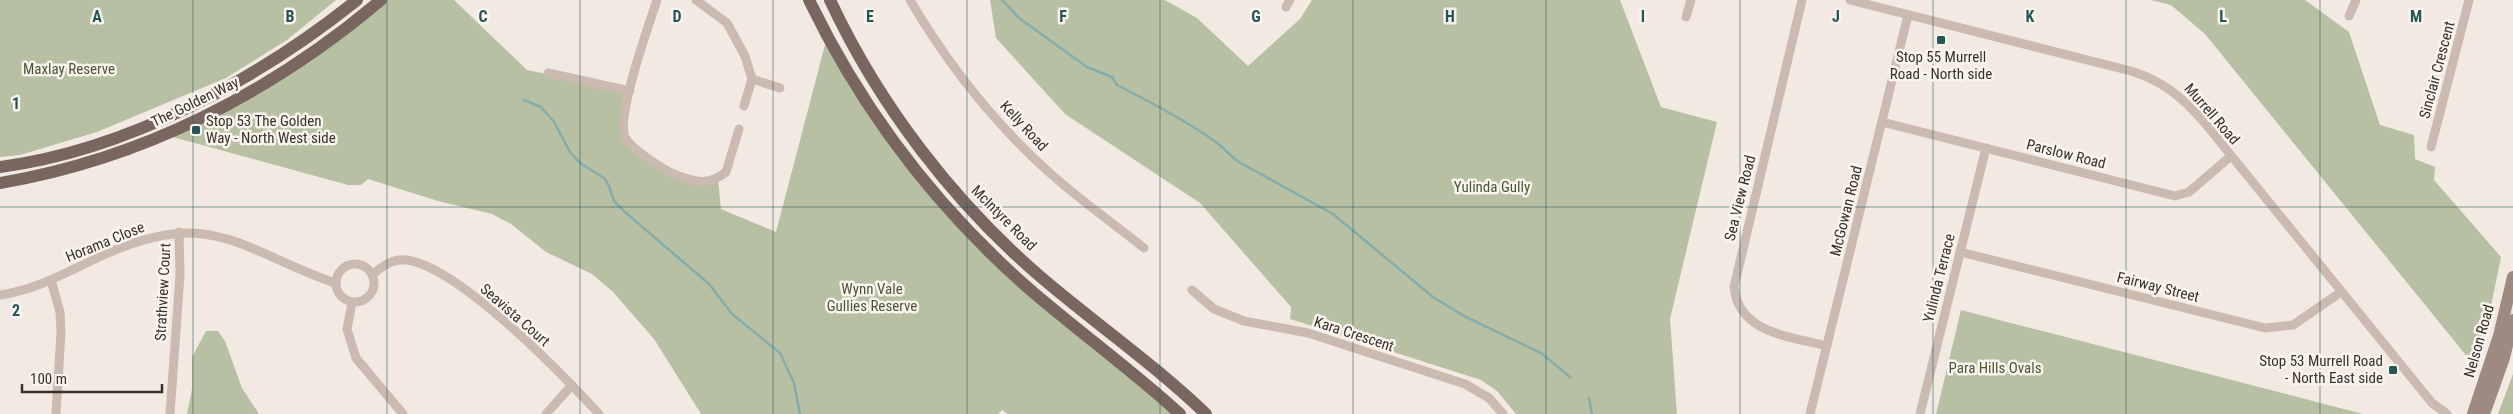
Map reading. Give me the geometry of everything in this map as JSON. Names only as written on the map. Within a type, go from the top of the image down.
[{"type":"main road","name":"The Golden Way","points":[[0,167],[84,147],[188,108],[275,60],[357,0]]},
{"type":"main road","name":"The Golden Way","points":[[0,183],[55,172],[134,147],[216,112],[257,90],[319,50],[381,0]]},
{"type":"main road","points":[[809,0],[841,62],[861,95],[910,164],[944,204],[972,235],[1033,292],[1144,382],[1180,414]]},
{"type":"main road","name":"McIntyre Road","points":[[830,0],[870,75],[893,110],[958,195],[1042,278],[1155,368],[1206,414]]},
{"type":"main road","name":"Nelson Road","points":[[2473,414],[2499,336],[2513,276]]},
{"type":"main road","name":"Nelson Road","points":[[2484,414],[2504,358],[2513,320]]},
{"type":"street","points":[[657,0],[623,116],[625,136],[631,144],[667,172],[689,180],[708,183],[726,172],[739,128]]},
{"type":"street","points":[[696,0],[727,23],[745,56],[752,80],[744,106]]},
{"type":"street","name":"Kelly Road","points":[[910,0],[977,96],[1012,134],[1050,173],[1144,248]]},
{"type":"street","points":[[1686,17],[1691,0]]},
{"type":"street","name":"Sea View Road","points":[[1802,0],[1734,287],[1740,306],[1755,325],[1827,346]]},
{"type":"street","name":"Murrell Road","points":[[1850,0],[1867,2],[1908,15],[2154,78],[2180,96],[2432,403],[2447,414]]},
{"type":"street","points":[[2349,16],[2356,0]]},
{"type":"street","name":"Sinclair Crescent","points":[[2431,147],[2469,0]]},
{"type":"street","name":"McGowan Road","points":[[1810,414],[1908,15]]},
{"type":"street","points":[[548,73],[630,91]]},
{"type":"street","points":[[752,80],[780,88]]},
{"type":"street","name":"Parslow Road","points":[[1882,122],[2175,196],[2189,192],[2231,156]]},
{"type":"street","name":"Yulinda Terrace","points":[[1920,414],[1986,148]]},
{"type":"street","name":"Horama Close","points":[[0,295],[51,280],[136,241],[180,232],[219,235],[237,240],[293,267],[335,283]]},
{"type":"street","name":"Strathview Court","points":[[170,414],[180,275],[180,232]]},
{"type":"street","name":"Fairway Street","points":[[1960,252],[2265,328],[2293,325],[2341,292]]},
{"type":"street","name":"Seavista Court","points":[[373,274],[389,262],[406,260],[433,268],[487,306],[572,385],[599,414]]},
{"type":"street","points":[[361,264],[373,274],[374,289],[364,301],[352,303],[337,292],[335,283],[336,277],[346,266],[361,264]]},
{"type":"street","points":[[51,280],[60,312],[61,332],[56,414]]},
{"type":"street","name":"Kara Crescent","points":[[1192,290],[1214,309],[1244,321],[1308,333],[1465,384],[1489,398],[1503,414]]},
{"type":"street","points":[[352,303],[347,329],[356,358],[403,414]]},
{"type":"street","points":[[546,414],[572,385]]},
{"type":"green space","name":"Maxlay Reserve","points":[[0,0],[336,0],[287,40],[226,78],[97,132],[20,155],[0,157]]},
{"type":"green space","name":"Wynn Vale Gullies Reserve","points":[[381,0],[454,0],[527,70],[630,91],[623,116],[631,144],[689,180],[718,179],[721,209],[776,232],[827,37],[841,62],[972,235],[1180,414],[1008,414],[1002,410],[998,414],[701,414],[654,339],[613,292],[592,274],[546,252],[511,224],[492,214],[438,201],[368,179],[361,185],[348,185],[165,135],[216,111]]},
{"type":"green space","name":"Yulinda Gully","points":[[990,0],[1165,0],[1197,18],[1248,66],[1300,19],[1312,0],[1620,0],[1661,107],[1717,122],[1670,319],[1677,414],[1516,414],[1497,391],[1481,380],[1290,319],[1291,307],[1200,203],[1065,114],[996,38]]},
{"type":"green space","points":[[2151,0],[2305,0],[2349,32],[2380,125],[2414,135],[2415,159],[2435,167],[2434,180],[2501,257],[2478,370],[2205,34],[2171,5]]},
{"type":"green space","name":"Para Hills Ovals","points":[[1961,310],[2363,414],[1936,414]]},
{"type":"green space","points":[[206,331],[218,331],[225,341],[242,388],[259,414],[187,414],[192,389],[192,357]]},
{"type":"green space","points":[[2513,374],[2513,414],[2498,414]]},
{"type":"waterway","points":[[1002,0],[1019,18],[1087,67],[1112,77],[1117,85],[1204,134],[1219,144],[1239,162],[1333,214],[1433,297],[1464,316],[1541,353],[1570,377]]},
{"type":"waterway","points":[[524,100],[541,107],[554,122],[570,152],[580,163],[604,178],[614,201],[626,213],[709,284],[732,314],[780,353],[794,383],[800,414]]},
{"type":"waterway","points":[[1589,398],[1592,414]]},
{"type":"place","name":"Stop 55 Murrell Road - North side","points":[[1941,40]]},
{"type":"place","name":"Stop 53 The Golden Way - North West side","points":[[196,130]]},
{"type":"place","name":"Stop 53 Murrell Road - North East side","points":[[2393,370]]}]
